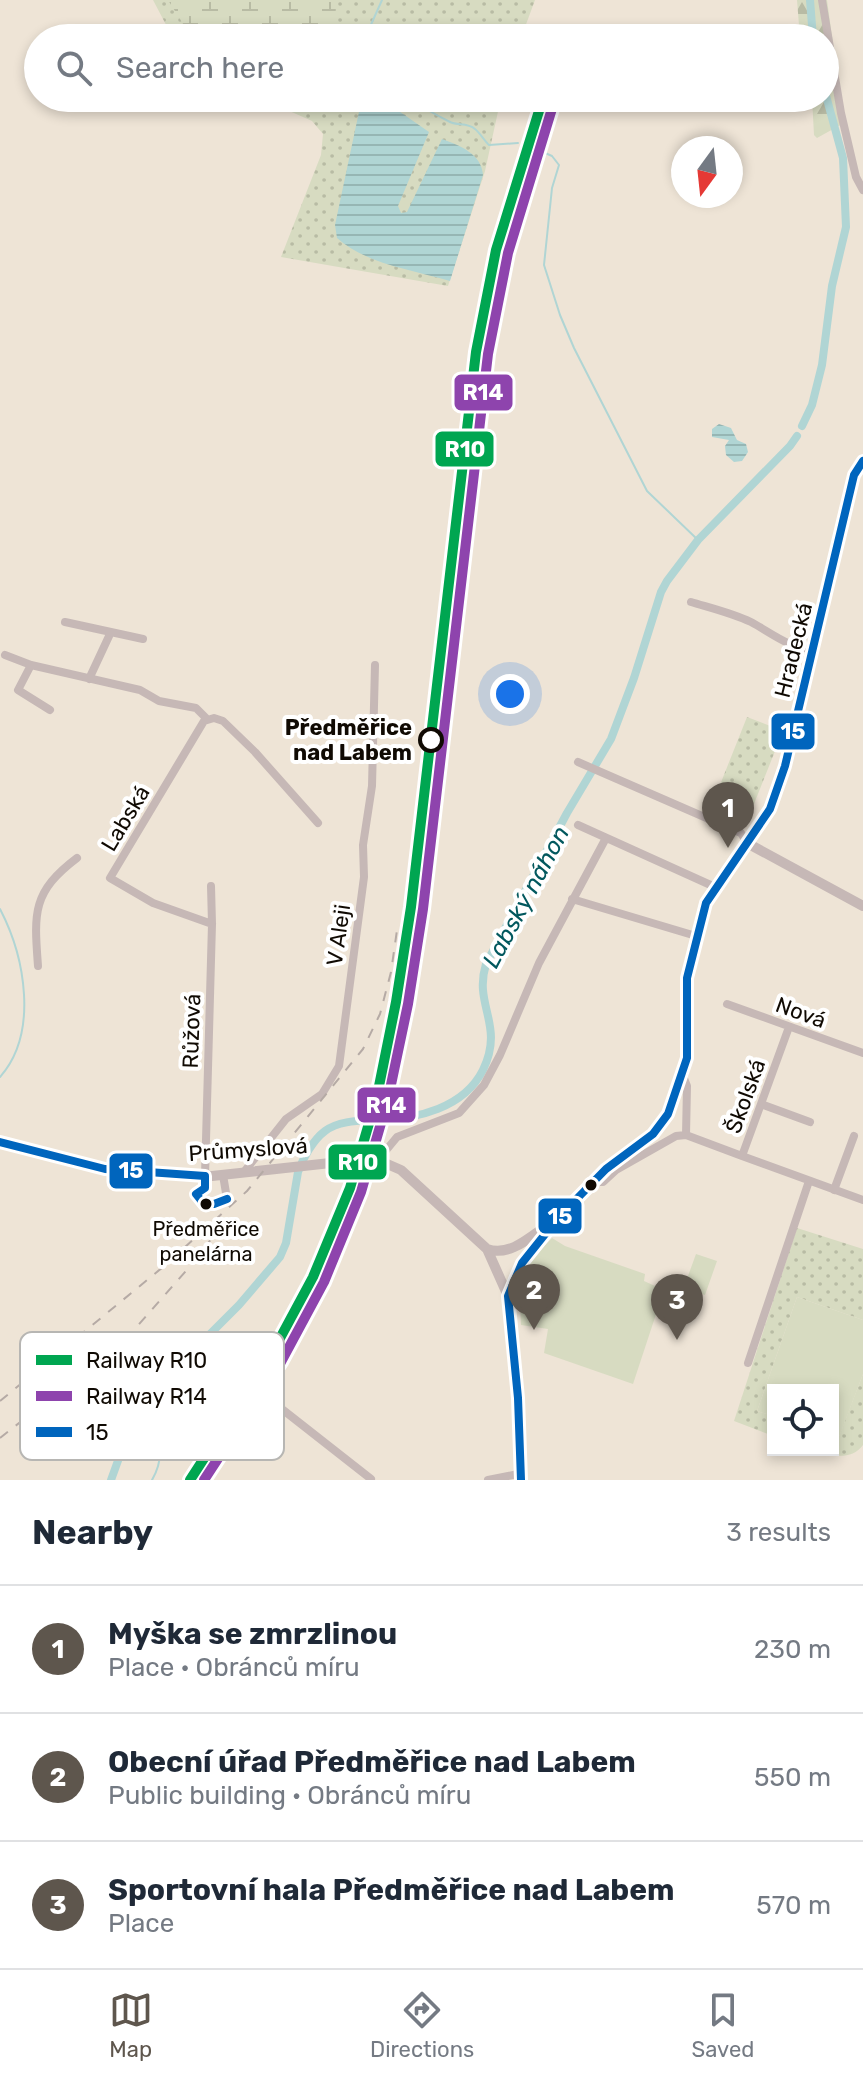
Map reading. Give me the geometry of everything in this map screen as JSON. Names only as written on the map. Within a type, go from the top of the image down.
[{"type":"street","points":[[822,0],[824,24]]},
{"type":"street","points":[[839,100],[856,177],[863,190]]},
{"type":"street","name":"Hradecká","points":[[558,1218],[593,1182],[661,1124],[683,1076],[687,1043],[687,978],[696,936],[706,903],[715,887],[770,809],[785,766],[854,475],[863,461]]},
{"type":"street","points":[[691,602],[753,623],[764,632],[813,649]]},
{"type":"street","points":[[65,622],[143,639]]},
{"type":"street","points":[[89,679],[110,634]]},
{"type":"street","points":[[5,655],[31,665],[140,690],[159,701],[193,707],[206,720],[214,718],[223,721],[318,823]]},
{"type":"street","points":[[31,665],[18,690],[50,710]]},
{"type":"street","name":"V Aleji","points":[[244,1172],[286,1119],[322,1094],[339,1066],[364,877],[363,845],[372,786],[375,665]]},
{"type":"street","name":"Labská","points":[[206,720],[110,878],[153,903],[212,924]]},
{"type":"street","points":[[578,762],[741,833],[747,843],[863,906]]},
{"type":"street","points":[[578,825],[715,887]]},
{"type":"street","points":[[488,1480],[522,1476],[508,1296],[487,1249],[401,1170],[378,1160],[397,1137],[459,1113],[484,1085],[539,963],[606,838]]},
{"type":"street","name":"Labská","points":[[38,966],[35,921],[44,891],[50,881],[77,858]]},
{"type":"street","name":"Růžová","points":[[205,1176],[211,886]]},
{"type":"street","points":[[572,899],[696,936]]},
{"type":"street","name":"Nová","points":[[727,1004],[863,1053]]},
{"type":"street","name":"Školská","points":[[789,1027],[742,1156],[863,1200]]},
{"type":"street","points":[[683,1076],[687,1086],[686,1135]]},
{"type":"street","points":[[761,1104],[810,1122]]},
{"type":"street","points":[[593,1182],[603,1182],[616,1170],[676,1136],[686,1135],[742,1156]]},
{"type":"street","points":[[834,1190],[854,1136]]},
{"type":"street","name":"Průmyslová","points":[[0,1142],[105,1169],[205,1176],[378,1160]]},
{"type":"street","points":[[223,1175],[227,1199]]},
{"type":"street","points":[[748,1363],[809,1181]]},
{"type":"street","points":[[487,1249],[510,1249],[558,1218]]},
{"type":"street","points":[[508,1296],[522,1263],[558,1218]]},
{"type":"street","points":[[284,1411],[373,1480]]},
{"type":"green space","points":[[153,0],[535,0],[526,24],[166,24]]},
{"type":"green space","points":[[168,0],[336,0],[335,24],[183,24]]},
{"type":"green space","points":[[797,0],[827,0],[830,24],[799,24]]},
{"type":"green space","points":[[839,87],[844,123],[817,138],[814,135],[813,112],[839,112]]},
{"type":"green space","points":[[292,112],[498,112],[485,171],[448,286],[281,257],[321,155],[323,134],[312,121]]},
{"type":"green space","points":[[747,717],[783,731],[746,824],[710,810]]},
{"type":"green space","points":[[797,1228],[863,1249],[863,1320],[797,1297],[757,1411],[767,1414],[767,1434],[734,1421]]},
{"type":"green space","points":[[552,1238],[565,1246],[645,1274],[644,1281],[664,1290],[633,1384],[544,1353],[548,1329],[521,1325],[523,1277],[533,1259]]},
{"type":"green space","points":[[696,1254],[717,1261],[705,1295],[684,1287]]},
{"type":"green space","points":[[797,1297],[863,1320],[863,1374],[839,1437],[839,1384],[767,1384],[767,1414],[757,1411]]},
{"type":"green space","points":[[863,1374],[863,1445],[852,1454],[839,1455],[839,1436]]},
{"type":"water","points":[[359,112],[400,112],[429,132],[398,206],[401,213],[407,212],[442,139],[468,151],[482,168],[483,175],[450,281],[362,254],[337,238],[335,225]]},
{"type":"water","points":[[719,424],[731,428],[737,440],[746,444],[748,452],[742,461],[734,462],[726,455],[725,446],[729,440],[712,437],[712,429]]},
{"type":"waterway","points":[[371,24],[382,0]]},
{"type":"waterway","name":"Labský náhon","points":[[810,0],[812,24]]},
{"type":"waterway","points":[[431,112],[450,122],[472,127],[489,145],[518,143]]},
{"type":"waterway","name":"Labský náhon","points":[[802,426],[812,405],[822,365],[832,286],[846,227],[843,158],[830,112]]},
{"type":"waterway","points":[[536,149],[552,156],[559,165],[552,188],[544,265],[560,315],[647,491],[698,540]]},
{"type":"waterway","name":"Labský náhon","points":[[212,1332],[280,1257],[286,1243],[298,1172],[316,1139],[331,1127],[344,1123],[408,1117],[438,1109],[464,1094],[475,1083],[489,1054],[491,1040],[483,992],[486,964],[567,813],[611,739],[661,592],[698,540],[797,436]]},
{"type":"waterway","points":[[0,909],[16,949],[24,994],[20,1039],[0,1077]]},
{"type":"waterway","name":"Labský náhon","points":[[111,1480],[118,1460]]},
{"type":"waterway","points":[[152,1480],[159,1460]]},
{"type":"railway","points":[[84,1332],[163,1267],[247,1191],[363,1049],[380,1014],[391,972],[397,930]]},
{"type":"railway","points":[[132,1332],[200,1255],[220,1226]]},
{"type":"railway","points":[[0,1401],[20,1385]]},
{"type":"railway","points":[[0,1438],[20,1422]]},
{"type":"rail line","name":"R10","points":[[283,1332],[313,1277],[350,1188],[377,1096],[411,907],[476,352],[496,250],[539,112]]},
{"type":"rail line","name":"R14","points":[[284,1356],[324,1282],[361,1192],[388,1099],[408,1004],[423,909],[488,354],[508,253],[551,112]]},
{"type":"rail line","name":"R10","points":[[190,1480],[203,1460]]},
{"type":"rail line","name":"R14","points":[[204,1480],[217,1460]]},
{"type":"transit line","name":"15","points":[[521,1480],[518,1398],[508,1296],[522,1263],[558,1218],[606,1169],[653,1134],[668,1114],[687,1058],[687,978],[706,903],[770,809],[785,766],[854,475],[863,461]]},
{"type":"transit line","name":"15","points":[[0,1142],[105,1169],[205,1176],[205,1188],[196,1194],[204,1204],[227,1199]]},
{"type":"place","name":"Předměřice nad Labem","points":[[431,740]]},
{"type":"place","name":"Myška se zmrzlinou","points":[[728,848]]},
{"type":"place","name":"Předměřice panelárna","points":[[206,1204]]},
{"type":"place","name":"Obecní úřad Předměřice nad Labem","points":[[534,1330]]},
{"type":"place","name":"Sportovní hala Předměřice nad Labem","points":[[677,1340]]}]
